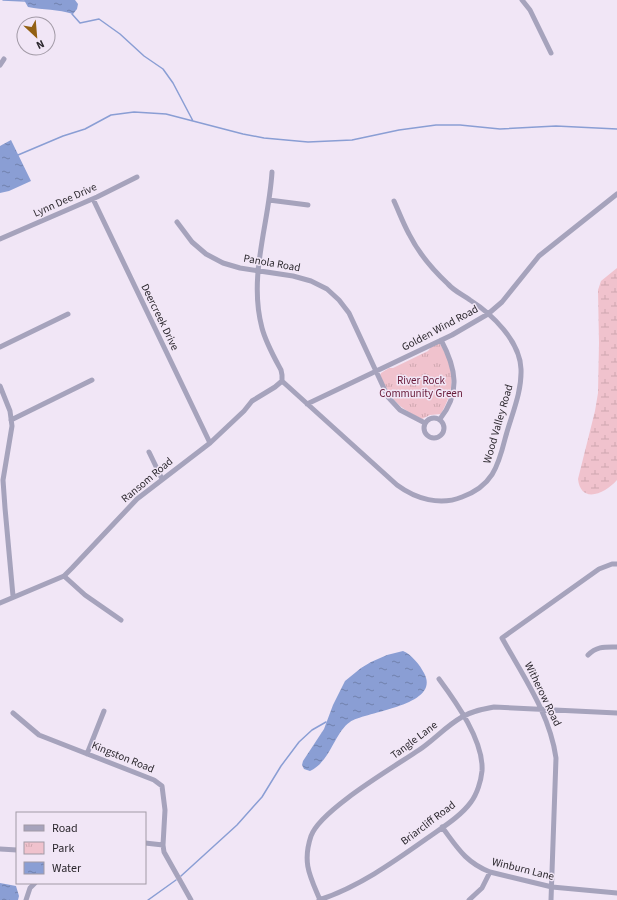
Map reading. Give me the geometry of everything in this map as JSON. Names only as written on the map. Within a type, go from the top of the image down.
[{"type":"street","points":[[522,0],[530,10],[551,53]]},
{"type":"street","points":[[0,65],[4,59]]},
{"type":"street","points":[[272,172],[258,270],[257,291],[260,318],[265,336],[281,370],[282,380],[307,404]]},
{"type":"street","name":"Lynn Dee Drive","points":[[0,239],[93,199],[137,177]]},
{"type":"street","name":"Golden Wind Road","points":[[307,404],[441,340],[488,314],[502,302],[538,256],[617,194]]},
{"type":"street","name":"Deercreek Drive","points":[[93,199],[210,443]]},
{"type":"street","points":[[269,200],[308,205]]},
{"type":"street","name":"Wood Valley Road","points":[[307,404],[406,491],[422,498],[436,501],[459,498],[468,495],[475,492],[486,483],[496,470],[520,388],[521,367],[515,347],[506,332],[488,314],[448,285],[427,262],[408,234],[394,200]]},
{"type":"street","name":"Panola Road","points":[[177,222],[192,242],[206,254],[223,263],[240,268],[293,276],[311,281],[327,289],[339,300],[349,313],[375,372],[388,397],[400,410],[425,423],[425,430],[427,434],[432,437],[441,435],[444,429],[443,423],[440,420],[448,410],[454,389],[452,364],[441,340]]},
{"type":"street","points":[[0,347],[68,314]]},
{"type":"street","points":[[11,420],[92,380]]},
{"type":"street","name":"Ransom Road","points":[[0,603],[13,596],[64,576],[137,499],[162,478],[210,443],[244,411],[252,401],[275,387],[282,380]]},
{"type":"street","points":[[0,386],[10,411],[12,426],[3,480],[13,596]]},
{"type":"street","points":[[425,423],[432,418],[440,420]]},
{"type":"street","points":[[149,452],[162,478]]},
{"type":"street","name":"Witherow Road","points":[[551,900],[556,758],[554,743],[541,709],[502,638],[599,569],[612,564],[617,564]]},
{"type":"street","points":[[64,576],[85,595],[121,620]]},
{"type":"street","points":[[588,655],[594,649],[617,646]]},
{"type":"street","name":"Briarcliff Road","points":[[320,900],[356,883],[393,862],[442,827],[471,802],[482,775],[482,761],[480,752],[464,716],[439,679]]},
{"type":"street","name":"Tangle Lane","points":[[320,900],[307,871],[306,855],[311,835],[322,818],[464,716],[479,710],[494,707],[617,713]]},
{"type":"street","points":[[87,754],[104,711]]},
{"type":"street","name":"Kingston Road","points":[[13,713],[39,735],[154,780],[162,786],[165,810],[162,845],[164,852],[191,900]]},
{"type":"street","name":"Winburn Lane","points":[[442,827],[467,859],[480,868],[490,872],[552,887],[617,893]]},
{"type":"street","points":[[146,843],[162,845]]},
{"type":"street","points":[[0,849],[16,850]]},
{"type":"street","points":[[469,900],[482,888],[490,872]]},
{"type":"street","points":[[26,900],[30,888],[34,884]]},
{"type":"green space","points":[[617,268],[617,480],[601,492],[589,494],[584,492],[580,487],[578,479],[598,393],[598,290],[601,281]]},
{"type":"green space","name":"River Rock Community Green","points":[[440,344],[449,362],[452,379],[451,387],[446,405],[441,414],[430,415],[422,419],[407,411],[396,402],[380,376],[381,373],[389,368],[393,368],[428,351],[431,347]]},
{"type":"water","points":[[24,0],[75,0],[78,4],[77,9],[73,14],[62,11],[28,7]]},
{"type":"water","points":[[11,140],[31,181],[9,191],[0,193],[0,146]]},
{"type":"water","points":[[403,651],[415,660],[424,673],[427,684],[422,693],[413,700],[400,706],[350,722],[340,733],[323,761],[310,771],[304,769],[302,765],[303,761],[324,729],[333,705],[345,681],[371,662],[387,655]]},
{"type":"water","points":[[0,883],[16,886],[19,896],[18,900],[0,900]]},
{"type":"waterway","points":[[3,0],[25,1]]},
{"type":"waterway","points":[[72,14],[80,23],[99,19],[120,34],[144,56],[163,69],[173,83],[193,121]]},
{"type":"waterway","points":[[18,155],[63,136],[85,129],[111,115],[134,112],[166,114],[264,138],[308,142],[352,140],[399,130],[436,125],[460,125],[500,129],[556,126],[617,129]]},
{"type":"waterway","points":[[181,876],[237,825],[262,797],[281,766],[299,742],[312,730],[326,722]]},
{"type":"waterway","points":[[148,900],[176,880]]}]
